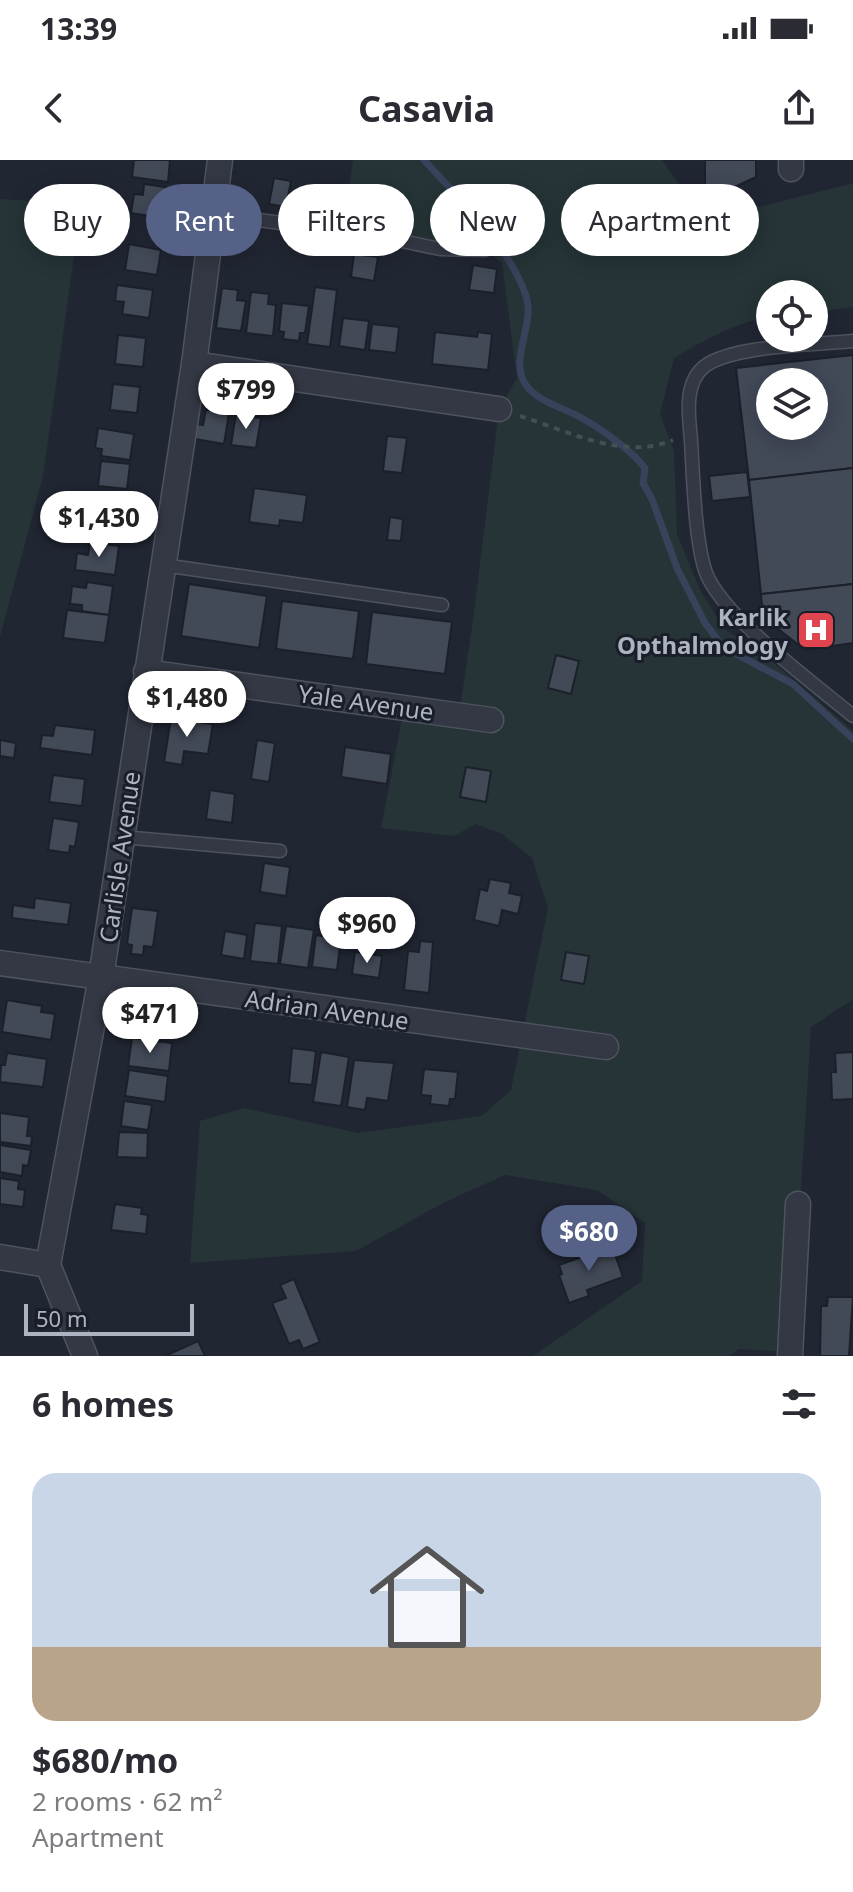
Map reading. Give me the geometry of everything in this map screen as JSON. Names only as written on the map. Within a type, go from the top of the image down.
[{"type":"street","name":"Carlisle Avenue","points":[[217,184],[220,160]]},
{"type":"street","name":"Carlisle Avenue","points":[[48,1265],[101,977],[208,256]]},
{"type":"street","points":[[194,364],[499,409]]},
{"type":"street","name":"Yale Avenue","points":[[146,672],[491,720]]},
{"type":"street","name":"Adrian Avenue","points":[[0,963],[606,1047]]},
{"type":"street","points":[[790,1356],[798,1204]]},
{"type":"street","points":[[0,1257],[48,1265],[85,1356]]},
{"type":"lane","points":[[262,220],[378,236],[430,247]]},
{"type":"lane","points":[[853,341],[740,352],[719,358],[702,368],[693,380],[688,409],[706,572],[717,592],[740,619],[853,716]]},
{"type":"lane","points":[[163,565],[442,605]]},
{"type":"lane","points":[[122,837],[280,851]]},
{"type":"path","points":[[499,409],[616,446],[638,449],[690,433]]},
{"type":"shaded area","points":[[353,160],[662,160],[679,184],[561,184],[561,256],[759,256],[759,207],[853,183],[853,307],[828,310],[828,280],[756,280],[756,320],[708,339],[674,358],[660,414],[674,451],[677,534],[700,590],[725,630],[759,650],[853,731],[853,999],[811,1027],[791,1352],[739,1349],[729,1356],[533,1356],[642,1281],[645,1223],[597,1190],[505,1175],[447,1201],[356,1251],[190,1263],[200,1121],[244,1108],[358,1133],[482,1116],[511,1090],[548,908],[532,858],[502,834],[476,824],[454,836],[381,828],[404,708],[459,715],[499,409],[517,378],[502,263],[493,256],[545,256],[545,184],[430,184],[430,243],[414,240],[414,184],[350,184]]},
{"type":"shaded area","points":[[0,199],[24,200],[24,256],[74,256],[43,476],[0,637]]},
{"type":"building","points":[[134,160],[170,160],[168,182],[132,177]]},
{"type":"building","points":[[705,160],[756,160],[756,177],[741,184],[705,184]]},
{"type":"building","points":[[274,178],[291,181],[290,184],[278,184],[278,206],[269,204]]},
{"type":"building","points":[[146,184],[146,215],[131,213],[134,194],[143,195]]},
{"type":"building","points":[[130,244],[146,247],[146,256],[160,256],[157,275],[125,270]]},
{"type":"building","points":[[354,256],[378,257],[374,281],[351,277]]},
{"type":"building","points":[[473,265],[497,269],[494,293],[469,290]]},
{"type":"building","points":[[117,285],[153,290],[149,318],[122,314],[124,302],[115,301]]},
{"type":"building","points":[[315,287],[337,290],[330,347],[307,344]]},
{"type":"building","points":[[222,288],[238,290],[237,300],[246,301],[241,331],[216,328]]},
{"type":"building","points":[[251,292],[269,294],[268,304],[276,305],[273,336],[246,333]]},
{"type":"building","points":[[282,303],[309,306],[305,333],[300,333],[299,341],[283,339],[284,332],[279,331]]},
{"type":"building","points":[[343,318],[369,321],[365,350],[339,346]]},
{"type":"building","points":[[372,324],[399,327],[396,353],[369,350]]},
{"type":"building","points":[[435,332],[477,337],[478,332],[492,334],[488,370],[432,364]]},
{"type":"building","points":[[118,335],[146,338],[143,367],[115,364]]},
{"type":"building","points":[[853,355],[853,468],[749,480],[736,368]]},
{"type":"building","points":[[113,384],[140,387],[137,413],[110,410]]},
{"type":"building","points":[[206,410],[229,413],[224,444],[195,439],[197,424],[203,425]]},
{"type":"building","points":[[236,414],[261,418],[256,448],[231,445]]},
{"type":"building","points":[[98,428],[134,434],[130,460],[101,456],[102,449],[95,448]]},
{"type":"building","points":[[387,436],[407,438],[402,473],[383,471]]},
{"type":"building","points":[[101,461],[130,464],[127,489],[98,486]]},
{"type":"building","points":[[853,468],[853,584],[761,594],[749,480]]},
{"type":"building","points":[[747,472],[750,497],[712,501],[709,476]]},
{"type":"building","points":[[254,488],[307,495],[303,523],[280,520],[279,526],[249,522]]},
{"type":"building","points":[[98,500],[126,504],[122,529],[95,525]]},
{"type":"building","points":[[390,517],[403,519],[401,541],[387,540]]},
{"type":"building","points":[[90,542],[119,546],[115,575],[75,570],[77,553],[88,555]]},
{"type":"building","points":[[87,582],[113,586],[109,615],[82,611],[82,605],[70,604],[72,586],[86,588]]},
{"type":"building","points":[[189,584],[267,596],[259,648],[181,636]]},
{"type":"building","name":"Karlik Opthalmology","points":[[853,584],[853,643],[805,650],[763,617],[761,594]]},
{"type":"building","points":[[282,601],[359,611],[353,659],[276,649]]},
{"type":"building","points":[[67,610],[109,615],[105,643],[63,638]]},
{"type":"building","points":[[372,612],[452,622],[445,674],[366,664]]},
{"type":"building","points":[[556,655],[579,661],[571,694],[548,688]]},
{"type":"building","points":[[171,718],[213,724],[208,754],[184,751],[182,765],[164,762]]},
{"type":"building","points":[[55,725],[95,730],[92,755],[40,748],[42,735],[53,736]]},
{"type":"building","points":[[0,740],[16,743],[14,758],[0,756]]},
{"type":"building","points":[[257,740],[275,743],[269,782],[251,779]]},
{"type":"building","points":[[345,747],[391,754],[387,784],[341,777]]},
{"type":"building","points":[[466,767],[491,771],[486,802],[460,797]]},
{"type":"building","points":[[53,775],[85,779],[82,806],[49,802]]},
{"type":"building","points":[[210,790],[235,794],[232,823],[206,819]]},
{"type":"building","points":[[53,818],[79,822],[75,847],[70,846],[69,853],[48,850]]},
{"type":"building","points":[[264,863],[290,867],[286,896],[260,892]]},
{"type":"building","points":[[490,879],[511,883],[509,893],[522,896],[518,914],[502,910],[499,926],[474,920],[480,889],[487,891]]},
{"type":"building","points":[[35,898],[71,903],[68,925],[12,918],[13,905],[34,908]]},
{"type":"building","points":[[132,908],[158,911],[153,947],[144,946],[143,955],[131,954],[132,945],[127,944]]},
{"type":"building","points":[[255,923],[282,926],[278,964],[250,961]]},
{"type":"building","points":[[286,926],[314,930],[308,968],[280,964]]},
{"type":"building","points":[[225,931],[247,935],[244,959],[221,955]]},
{"type":"building","points":[[316,935],[341,939],[337,970],[312,967]]},
{"type":"building","points":[[420,941],[433,942],[429,993],[404,990],[408,951],[419,952]]},
{"type":"building","points":[[355,952],[382,956],[379,978],[352,974]]},
{"type":"building","points":[[566,952],[589,956],[584,984],[561,980]]},
{"type":"building","points":[[7,1000],[42,1006],[41,1012],[55,1014],[51,1040],[2,1032]]},
{"type":"building","points":[[137,1006],[169,1011],[168,1016],[178,1018],[175,1035],[170,1034],[169,1039],[128,1030],[131,1012],[136,1012]]},
{"type":"building","points":[[132,1038],[172,1043],[169,1071],[128,1066]]},
{"type":"building","points":[[292,1048],[316,1051],[312,1085],[289,1083]]},
{"type":"building","points":[[321,1052],[349,1057],[341,1106],[313,1102]]},
{"type":"building","points":[[853,1052],[853,1099],[832,1100],[831,1072],[836,1072],[835,1053]]},
{"type":"building","points":[[7,1053],[47,1059],[43,1087],[0,1082],[1,1065],[5,1065]]},
{"type":"building","points":[[354,1060],[394,1063],[388,1101],[367,1098],[365,1110],[347,1107]]},
{"type":"building","points":[[424,1069],[458,1072],[455,1099],[450,1099],[449,1106],[430,1104],[431,1096],[421,1095]]},
{"type":"building","points":[[129,1070],[168,1076],[165,1102],[125,1096]]},
{"type":"building","points":[[124,1101],[152,1105],[148,1130],[121,1126]]},
{"type":"building","points":[[0,1113],[29,1117],[27,1136],[32,1136],[31,1146],[0,1142]]},
{"type":"building","points":[[119,1132],[148,1133],[147,1158],[117,1157]]},
{"type":"building","points":[[0,1145],[31,1150],[28,1166],[23,1165],[22,1176],[0,1172]]},
{"type":"building","points":[[0,1178],[19,1181],[18,1189],[25,1190],[23,1207],[0,1204]]},
{"type":"building","points":[[115,1204],[142,1208],[141,1214],[148,1215],[146,1234],[111,1230]]},
{"type":"building","points":[[612,1246],[623,1277],[587,1290],[589,1296],[569,1303],[559,1275],[562,1274],[559,1265]]},
{"type":"building","points":[[294,1279],[320,1342],[303,1349],[299,1340],[289,1344],[272,1303],[286,1298],[280,1285]]},
{"type":"building","points":[[828,1297],[853,1297],[849,1356],[820,1356],[821,1306],[827,1306]]},
{"type":"building","points":[[198,1341],[205,1356],[167,1355]]},
{"type":"waterway","points":[[424,160],[482,224],[518,277],[528,307],[520,364],[526,385],[543,399],[605,433],[645,468],[643,483],[652,499],[677,568],[705,623],[723,647],[793,684],[853,739]]},
{"type":"place","name":"Karlik Opthalmology","points":[[816,630]]}]
